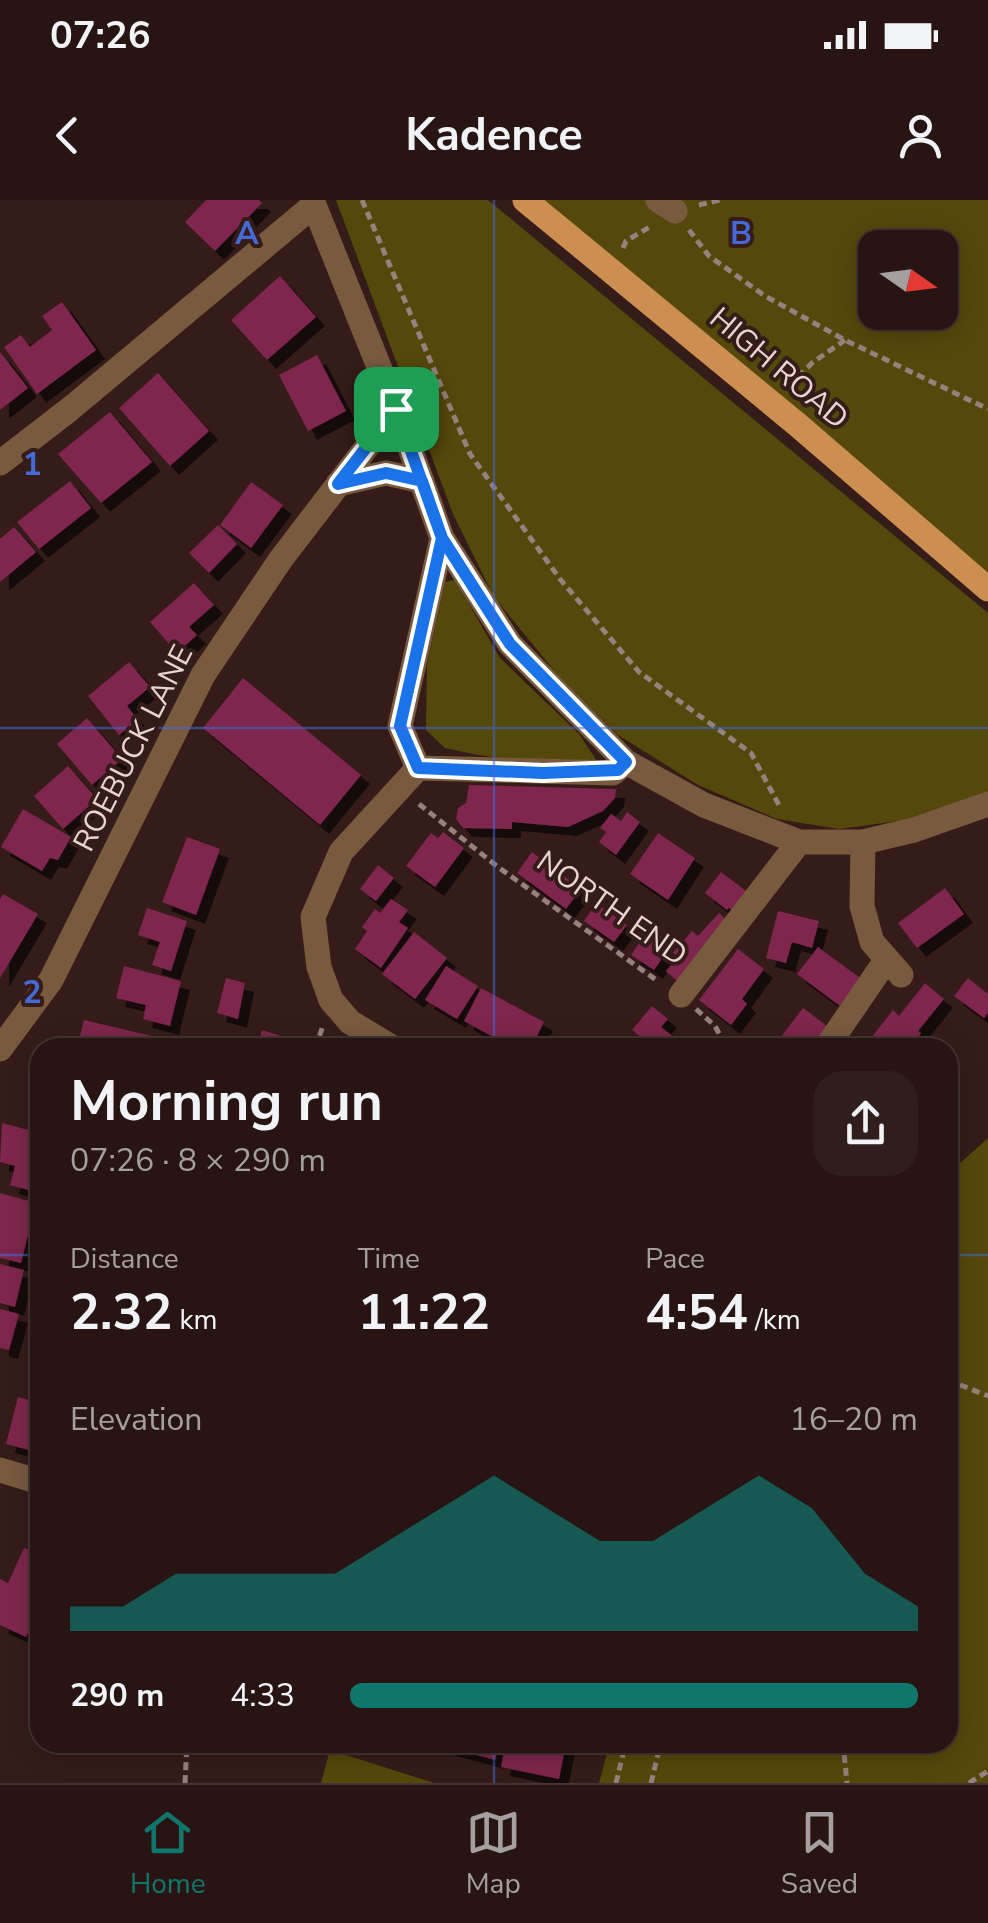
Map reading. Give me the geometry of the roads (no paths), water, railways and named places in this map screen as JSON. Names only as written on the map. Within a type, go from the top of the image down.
[{"type":"main road","name":"HIGH ROAD","points":[[526,200],[800,426],[988,589]]},
{"type":"street","points":[[0,463],[313,202],[396,409],[442,538],[510,644],[626,762],[704,806],[799,842],[863,842],[914,830],[988,804]]},
{"type":"street","name":"ROEBUCK LANE","points":[[0,1049],[51,980],[203,675],[282,559],[396,409]]},
{"type":"street","points":[[338,484],[386,473],[422,481]]},
{"type":"street","points":[[410,778],[400,726],[442,538]]},
{"type":"street","points":[[376,1038],[350,1022],[332,1000],[320,968],[313,917],[341,852],[410,778],[613,773],[626,762]]},
{"type":"street","name":"NORTH END","points":[[680,996],[799,842]]},
{"type":"street","points":[[834,1038],[894,967],[872,942],[862,906],[863,842]]},
{"type":"street","points":[[0,1470],[30,1479]]}]
